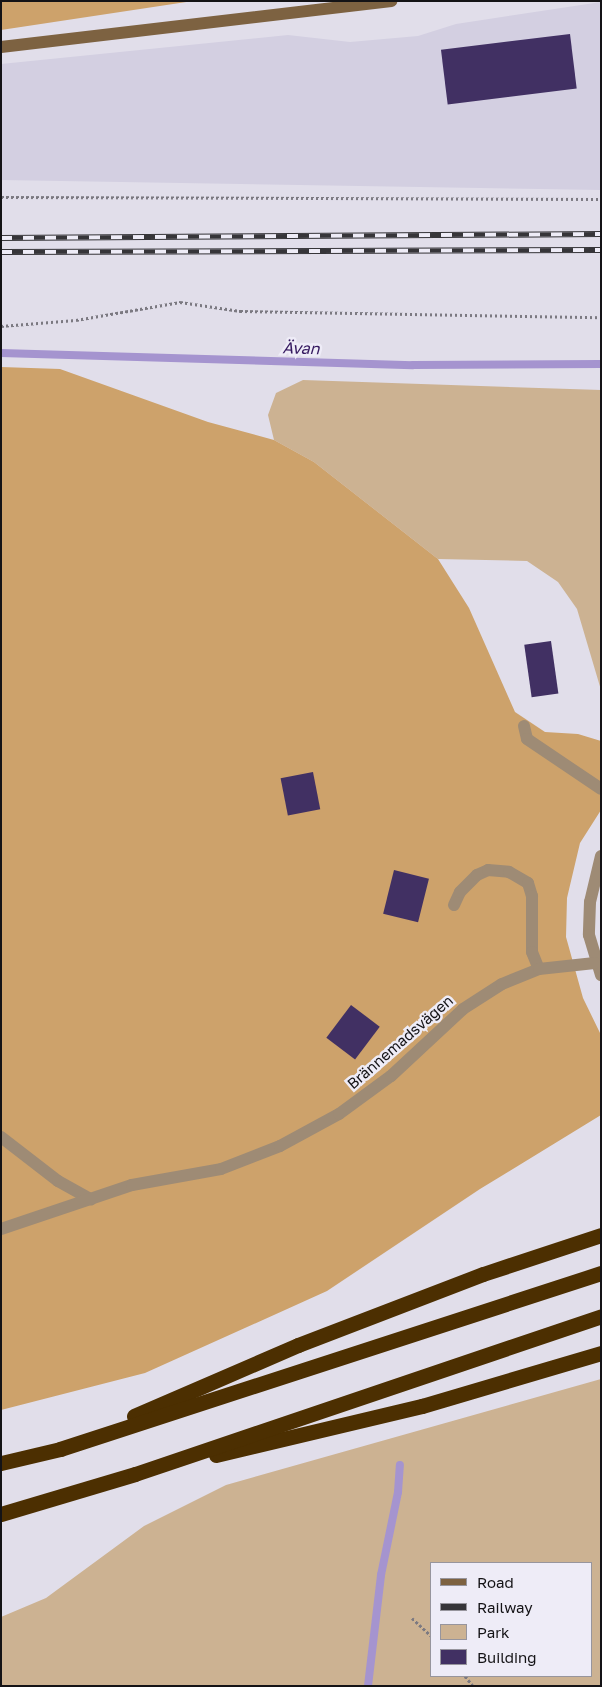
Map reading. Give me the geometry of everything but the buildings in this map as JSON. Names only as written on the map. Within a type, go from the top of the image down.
[{"type":"highway","points":[[60,1449],[298,1345],[483,1274],[601,1235]]},
{"type":"highway","points":[[1,1463],[60,1449],[601,1272]]},
{"type":"highway","points":[[1,1514],[135,1474],[601,1316]]},
{"type":"highway","points":[[135,1474],[422,1406],[601,1354]]},
{"type":"street","points":[[1,47],[390,1]]},
{"type":"street","points":[[524,726],[527,740],[601,790]]},
{"type":"street","points":[[601,856],[590,902],[589,934],[595,963],[601,975]]},
{"type":"street","points":[[454,905],[460,892],[477,875],[488,870],[509,872],[528,883],[532,896],[532,952],[539,968]]},
{"type":"street","name":"Brännemadsvägen","points":[[1,1229],[132,1185],[220,1169],[280,1146],[340,1114],[392,1076],[463,1009],[502,984],[539,968],[595,963]]},
{"type":"street","points":[[1,1137],[51,1176],[91,1199]]},
{"type":"path","points":[[1,197],[601,199]]},
{"type":"path","points":[[1,326],[76,320],[180,302],[240,311],[601,317]]},
{"type":"path","points":[[412,1618],[430,1635]]},
{"type":"shaded area","points":[[1,1],[193,1],[1,30]]},
{"type":"shaded area","points":[[601,2],[601,190],[1,180],[1,64],[288,35],[350,42],[418,36],[456,24]]},
{"type":"shaded area","points":[[1,367],[60,369],[208,422],[274,440],[314,462],[438,559],[469,608],[515,712],[545,732],[578,734],[601,741],[601,810],[580,843],[567,898],[566,937],[583,998],[601,1035],[601,1115],[480,1189],[327,1291],[145,1373],[1,1410]]},
{"type":"green space","points":[[303,380],[601,390],[601,690],[577,609],[558,582],[527,561],[438,559],[314,462],[274,440],[268,415],[276,393]]},
{"type":"green space","points":[[601,1379],[601,1686],[1,1686],[1,1617],[46,1598],[144,1526],[226,1485]]},
{"type":"waterway","name":"Ävan","points":[[1,353],[413,365],[601,364]]},
{"type":"waterway","points":[[368,1686],[381,1575],[398,1492],[400,1465]]},
{"type":"railway","points":[[1,238],[601,234]]},
{"type":"railway","points":[[1,252],[601,250]]}]
